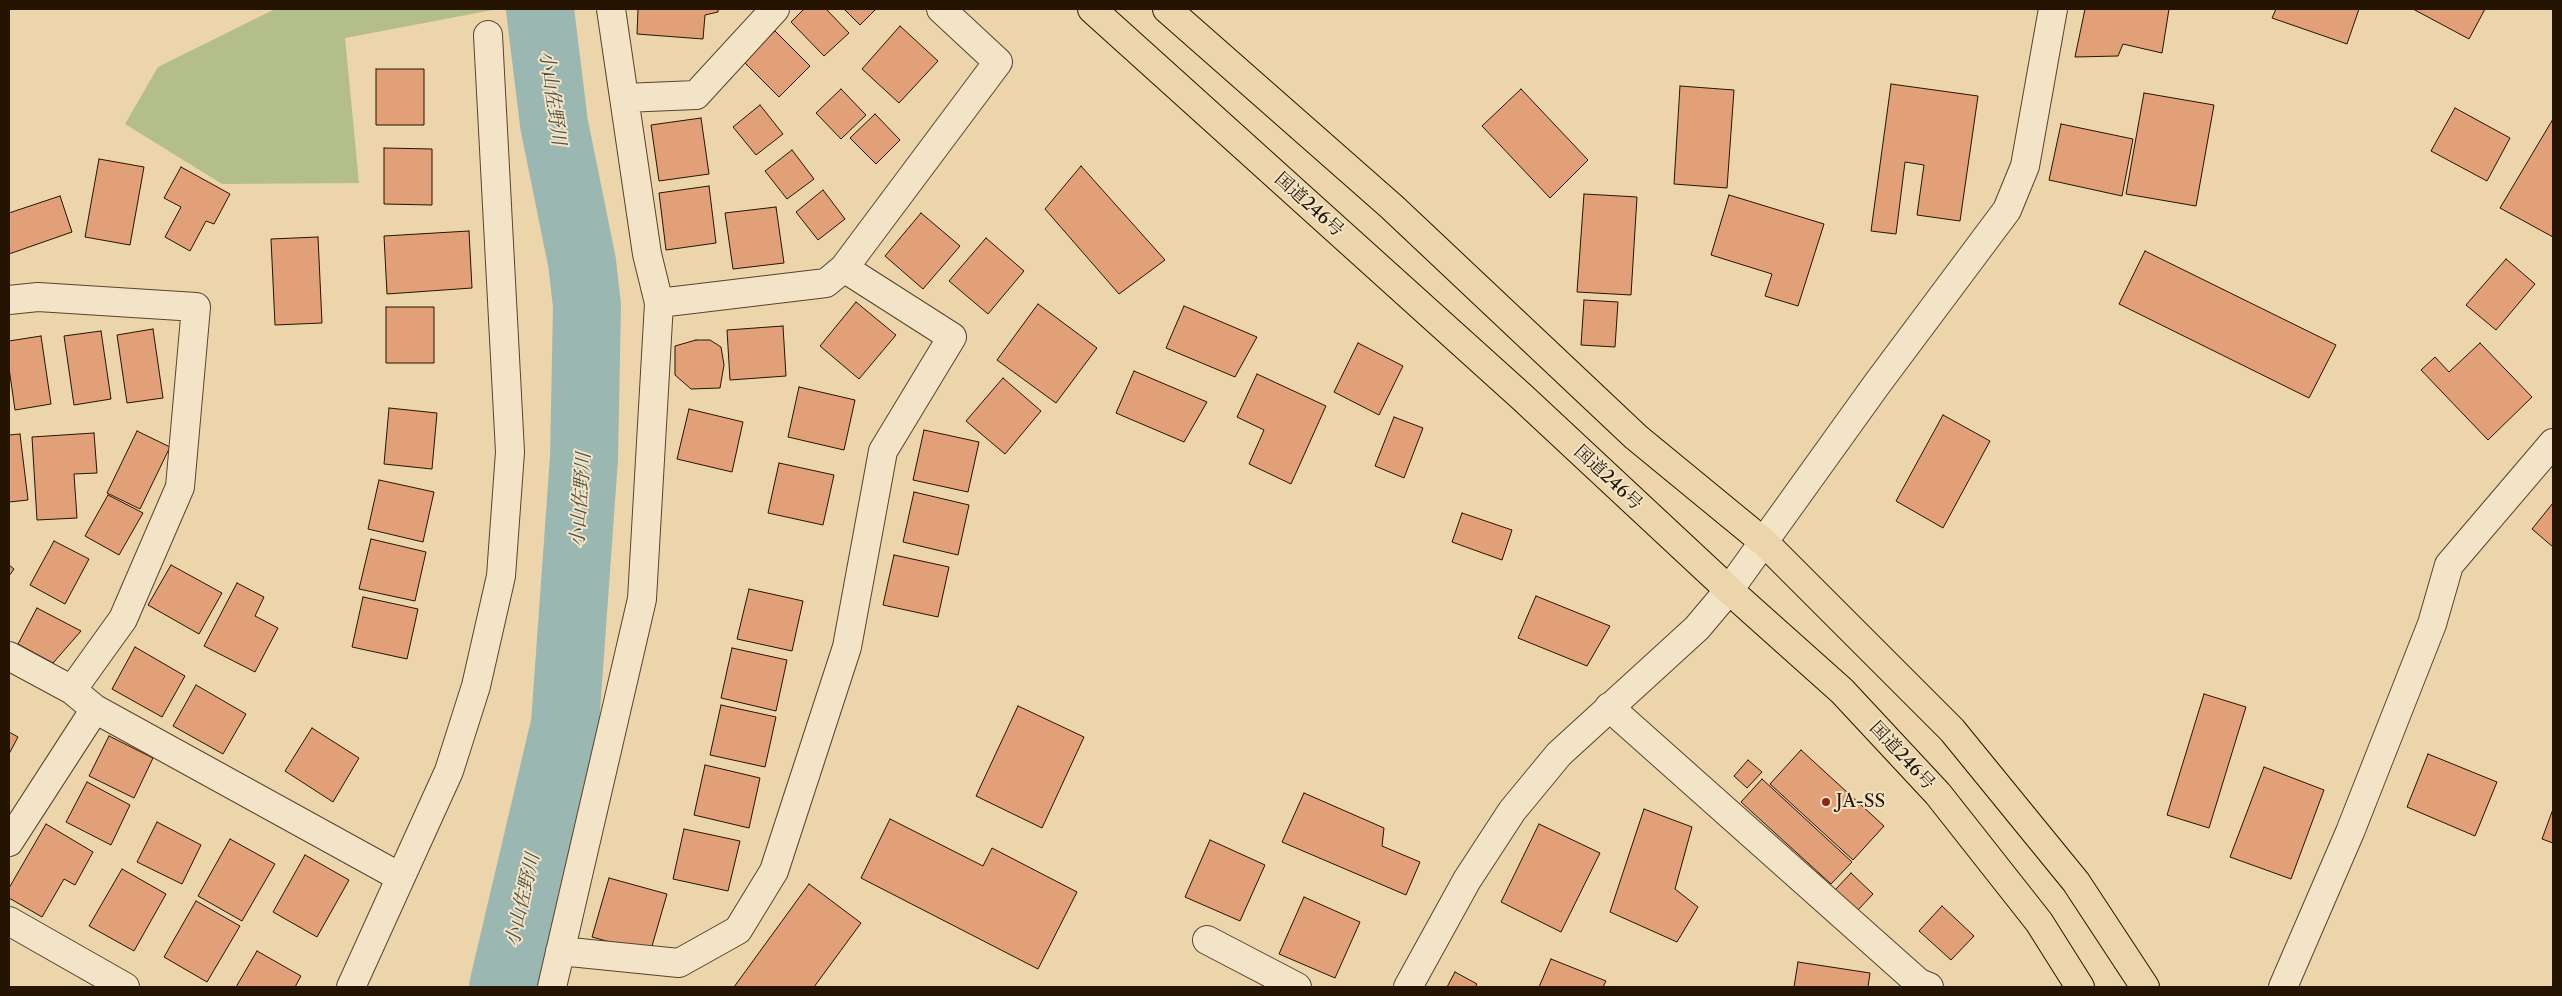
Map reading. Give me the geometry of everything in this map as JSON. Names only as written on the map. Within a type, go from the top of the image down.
[{"type":"highway","name":"国道246号","points":[[1092,9],[1522,397],[1729,590],[1842,691],[1938,794],[2039,922],[2080,987]]},
{"type":"highway","points":[[1167,9],[1392,207],[1636,437],[1765,543],[1952,730],[2076,882],[2145,987]]},
{"type":"street","points":[[552,987],[642,599],[659,304],[647,254],[611,9]]},
{"type":"street","points":[[624,98],[696,96],[775,9]]},
{"type":"street","points":[[659,304],[826,283],[844,268],[998,62],[941,9]]},
{"type":"street","points":[[1408,987],[1467,880],[1512,811],[1559,754],[1697,628],[1729,590],[1765,543],[1877,384],[2007,210],[2025,166],[2053,9]]},
{"type":"street","points":[[351,987],[449,771],[476,686],[501,576],[510,452],[488,35]]},
{"type":"street","points":[[560,951],[679,963],[738,930],[774,871],[847,646],[883,451],[952,338],[844,268]]},
{"type":"street","points":[[9,300],[38,297],[196,307],[180,487],[123,619],[72,690]]},
{"type":"street","points":[[2283,987],[2350,832],[2432,624],[2449,565],[2553,443]]},
{"type":"street","points":[[9,656],[72,690],[95,709],[400,877]]},
{"type":"street","points":[[1609,707],[1919,983],[1929,987]]},
{"type":"street","points":[[9,842],[95,709]]},
{"type":"street","points":[[9,921],[125,987]]},
{"type":"street","points":[[1207,940],[1297,987]]},
{"type":"green space","points":[[275,9],[498,9],[345,38],[359,183],[222,184],[125,124],[158,67]]},
{"type":"building","points":[[638,9],[718,9],[718,12],[705,15],[703,39],[637,34]]},
{"type":"building","points":[[804,9],[826,9],[849,33],[824,56],[791,22]]},
{"type":"building","points":[[844,9],[876,9],[860,25]]},
{"type":"building","points":[[2085,9],[2169,9],[2162,53],[2123,44],[2118,56],[2075,57]]},
{"type":"building","points":[[2276,9],[2359,9],[2347,44],[2272,18]]},
{"type":"building","points":[[2413,9],[2485,9],[2469,39]]},
{"type":"building","points":[[900,26],[938,61],[899,103],[862,69]]},
{"type":"building","points":[[775,31],[810,66],[779,97],[744,62]]},
{"type":"building","points":[[376,69],[424,69],[424,125],[376,125]]},
{"type":"building","points":[[1891,84],[1978,96],[1960,221],[1917,215],[1924,165],[1905,162],[1896,234],[1871,231]]},
{"type":"building","points":[[1680,86],[1734,90],[1727,188],[1674,184]]},
{"type":"building","points":[[841,89],[866,115],[841,139],[816,113]]},
{"type":"building","points":[[1521,89],[1588,160],[1550,198],[1482,126]]},
{"type":"building","points":[[2144,93],[2214,105],[2196,206],[2126,194]]},
{"type":"building","points":[[760,105],[783,134],[756,155],[733,127]]},
{"type":"building","points":[[2455,108],[2510,138],[2487,181],[2431,151]]},
{"type":"building","points":[[875,114],[900,140],[876,164],[850,138]]},
{"type":"building","points":[[701,118],[709,174],[659,181],[651,125]]},
{"type":"building","points":[[2553,119],[2553,237],[2500,208]]},
{"type":"building","points":[[2061,124],[2133,139],[2122,196],[2049,180]]},
{"type":"building","points":[[384,148],[432,149],[432,205],[384,204]]},
{"type":"building","points":[[792,150],[814,179],[787,199],[765,171]]},
{"type":"building","points":[[99,159],[144,167],[130,245],[85,237]]},
{"type":"building","points":[[1081,166],[1165,260],[1119,294],[1045,209]]},
{"type":"building","points":[[181,167],[230,194],[214,224],[206,221],[190,251],[165,237],[181,207],[164,198]]},
{"type":"building","points":[[709,186],[716,243],[666,250],[659,193]]},
{"type":"building","points":[[823,190],[845,219],[818,240],[796,212]]},
{"type":"building","points":[[1584,194],[1637,197],[1631,295],[1577,292]]},
{"type":"building","points":[[1729,195],[1824,224],[1798,306],[1765,296],[1772,274],[1711,255]]},
{"type":"building","points":[[60,196],[72,232],[9,254],[9,213]]},
{"type":"building","points":[[776,207],[784,263],[733,269],[725,213]]},
{"type":"building","points":[[921,213],[960,246],[923,289],[885,256]]},
{"type":"building","points":[[469,231],[472,288],[387,294],[384,236]]},
{"type":"building","points":[[318,237],[322,323],[275,325],[271,239]]},
{"type":"building","points":[[986,238],[1024,271],[988,314],[949,281]]},
{"type":"building","points":[[2145,251],[2336,345],[2309,398],[2119,304]]},
{"type":"building","points":[[2506,259],[2535,284],[2496,330],[2466,305]]},
{"type":"building","points":[[1584,300],[1618,302],[1615,347],[1581,345]]},
{"type":"building","points":[[856,302],[896,335],[859,379],[820,346]]},
{"type":"building","points":[[1038,304],[1097,348],[1056,403],[997,360]]},
{"type":"building","points":[[1184,306],[1257,337],[1235,377],[1166,348]]},
{"type":"building","points":[[386,307],[434,307],[434,363],[386,363]]},
{"type":"building","points":[[783,326],[786,376],[730,380],[727,330]]},
{"type":"building","points":[[153,329],[163,398],[127,403],[117,335]]},
{"type":"building","points":[[101,331],[111,399],[74,405],[64,336]]},
{"type":"building","points":[[41,336],[51,404],[15,410],[9,368],[9,341]]},
{"type":"building","points":[[696,340],[710,340],[721,347],[724,365],[720,388],[691,389],[675,375],[675,346]]},
{"type":"building","points":[[1358,343],[1403,366],[1379,415],[1334,392]]},
{"type":"building","points":[[2480,343],[2532,397],[2488,440],[2421,370],[2435,357],[2449,372]]},
{"type":"building","points":[[1134,371],[1207,402],[1184,442],[1116,413]]},
{"type":"building","points":[[1257,374],[1326,406],[1291,484],[1249,464],[1264,430],[1237,417]]},
{"type":"building","points":[[1003,378],[1041,411],[1005,454],[966,421]]},
{"type":"building","points":[[799,387],[855,400],[844,450],[788,437]]},
{"type":"building","points":[[389,408],[437,413],[432,469],[384,464]]},
{"type":"building","points":[[689,409],[743,422],[732,472],[677,459]]},
{"type":"building","points":[[1943,415],[1990,441],[1943,528],[1896,501]]},
{"type":"building","points":[[1394,417],[1423,428],[1404,478],[1375,466]]},
{"type":"building","points":[[924,430],[979,442],[968,492],[913,480]]},
{"type":"building","points":[[137,431],[170,447],[140,509],[107,493]]},
{"type":"building","points":[[94,433],[97,473],[74,474],[77,518],[37,520],[32,437]]},
{"type":"building","points":[[20,434],[28,500],[9,502],[9,435]]},
{"type":"building","points":[[779,463],[834,475],[823,525],[768,513]]},
{"type":"building","points":[[379,480],[434,492],[423,542],[368,529]]},
{"type":"building","points":[[914,492],[969,505],[958,555],[903,542]]},
{"type":"building","points":[[108,495],[143,513],[119,555],[85,536]]},
{"type":"building","points":[[2553,503],[2553,547],[2532,529]]},
{"type":"building","points":[[1462,513],[1512,530],[1502,560],[1452,542]]},
{"type":"building","points":[[371,539],[426,552],[415,601],[359,589]]},
{"type":"building","points":[[54,541],[89,559],[65,604],[30,585]]},
{"type":"building","points":[[894,555],[949,567],[938,617],[883,605]]},
{"type":"building","points":[[9,565],[14,569],[9,576]]},
{"type":"building","points":[[171,565],[222,593],[199,634],[148,605]]},
{"type":"building","points":[[237,583],[264,597],[255,616],[278,628],[255,672],[204,646]]},
{"type":"building","points":[[749,589],[803,601],[792,651],[737,639]]},
{"type":"building","points":[[1536,596],[1610,626],[1587,666],[1518,638]]},
{"type":"building","points":[[363,597],[418,609],[407,659],[352,647]]},
{"type":"building","points":[[37,608],[81,631],[53,663],[18,644]]},
{"type":"building","points":[[135,647],[185,676],[162,717],[112,689]]},
{"type":"building","points":[[732,648],[787,660],[776,711],[721,698]]},
{"type":"building","points":[[196,685],[246,714],[223,754],[173,726]]},
{"type":"building","points":[[2204,694],[2246,707],[2209,828],[2167,815]]},
{"type":"building","points":[[721,705],[776,717],[765,767],[710,755]]},
{"type":"building","points":[[1018,706],[1084,737],[1042,828],[976,796]]},
{"type":"building","points":[[312,728],[359,758],[333,802],[285,771]]},
{"type":"building","points":[[9,732],[18,737],[9,754]]},
{"type":"building","points":[[109,736],[153,758],[134,798],[89,776]]},
{"type":"building","points":[[1801,750],[1884,826],[1853,860],[1770,784]]},
{"type":"building","points":[[2428,754],[2497,782],[2475,836],[2407,807]]},
{"type":"building","points":[[1748,760],[1762,772],[1747,788],[1734,776]]},
{"type":"building","points":[[705,765],[760,778],[749,828],[694,815]]},
{"type":"building","points":[[2264,767],[2324,790],[2291,879],[2230,857]]},
{"type":"building","points":[[1762,779],[1852,862],[1831,884],[1741,802]]},
{"type":"building","points":[[87,782],[130,805],[111,845],[66,822]]},
{"type":"building","points":[[1304,793],[1384,828],[1382,846],[1420,862],[1406,895],[1282,842]]},
{"type":"building","points":[[1644,809],[1692,827],[1675,889],[1698,907],[1677,942],[1610,912]]},
{"type":"building","points":[[2553,809],[2553,843],[2542,839]]},
{"type":"building","points":[[890,819],[983,866],[992,848],[1077,892],[1038,969],[861,878]]},
{"type":"building","points":[[157,822],[201,845],[182,884],[137,862]]},
{"type":"building","points":[[46,824],[93,852],[75,885],[64,879],[42,917],[9,898],[9,888]]},
{"type":"building","points":[[1539,824],[1600,853],[1561,932],[1501,902]]},
{"type":"building","points":[[684,829],[740,841],[728,891],[673,879]]},
{"type":"building","points":[[230,839],[275,864],[242,921],[198,896]]},
{"type":"building","points":[[1210,840],[1265,865],[1240,921],[1185,897]]},
{"type":"building","points":[[305,855],[349,880],[317,937],[273,912]]},
{"type":"building","points":[[122,869],[166,894],[134,951],[89,926]]},
{"type":"building","points":[[1851,873],[1873,894],[1857,911],[1835,890]]},
{"type":"building","points":[[609,878],[667,894],[650,953],[592,937]]},
{"type":"building","points":[[809,884],[861,923],[814,987],[734,987]]},
{"type":"building","points":[[1304,897],[1360,922],[1335,978],[1279,954]]},
{"type":"building","points":[[196,901],[240,926],[207,982],[164,957]]},
{"type":"building","points":[[1942,906],[1974,936],[1951,960],[1919,931]]},
{"type":"building","points":[[257,951],[301,976],[295,987],[236,987]]},
{"type":"building","points":[[1551,959],[1606,981],[1603,987],[1539,987]]},
{"type":"building","points":[[1798,962],[1870,973],[1868,987],[1794,987]]},
{"type":"building","points":[[1455,972],[1477,984],[1475,987],[1447,987]]},
{"type":"waterway","name":"小山佐野川","points":[[503,987],[565,724],[584,458],[587,306],[582,262],[554,124],[540,9]]},
{"type":"place","name":"JA-SS","points":[[1826,802]]}]
